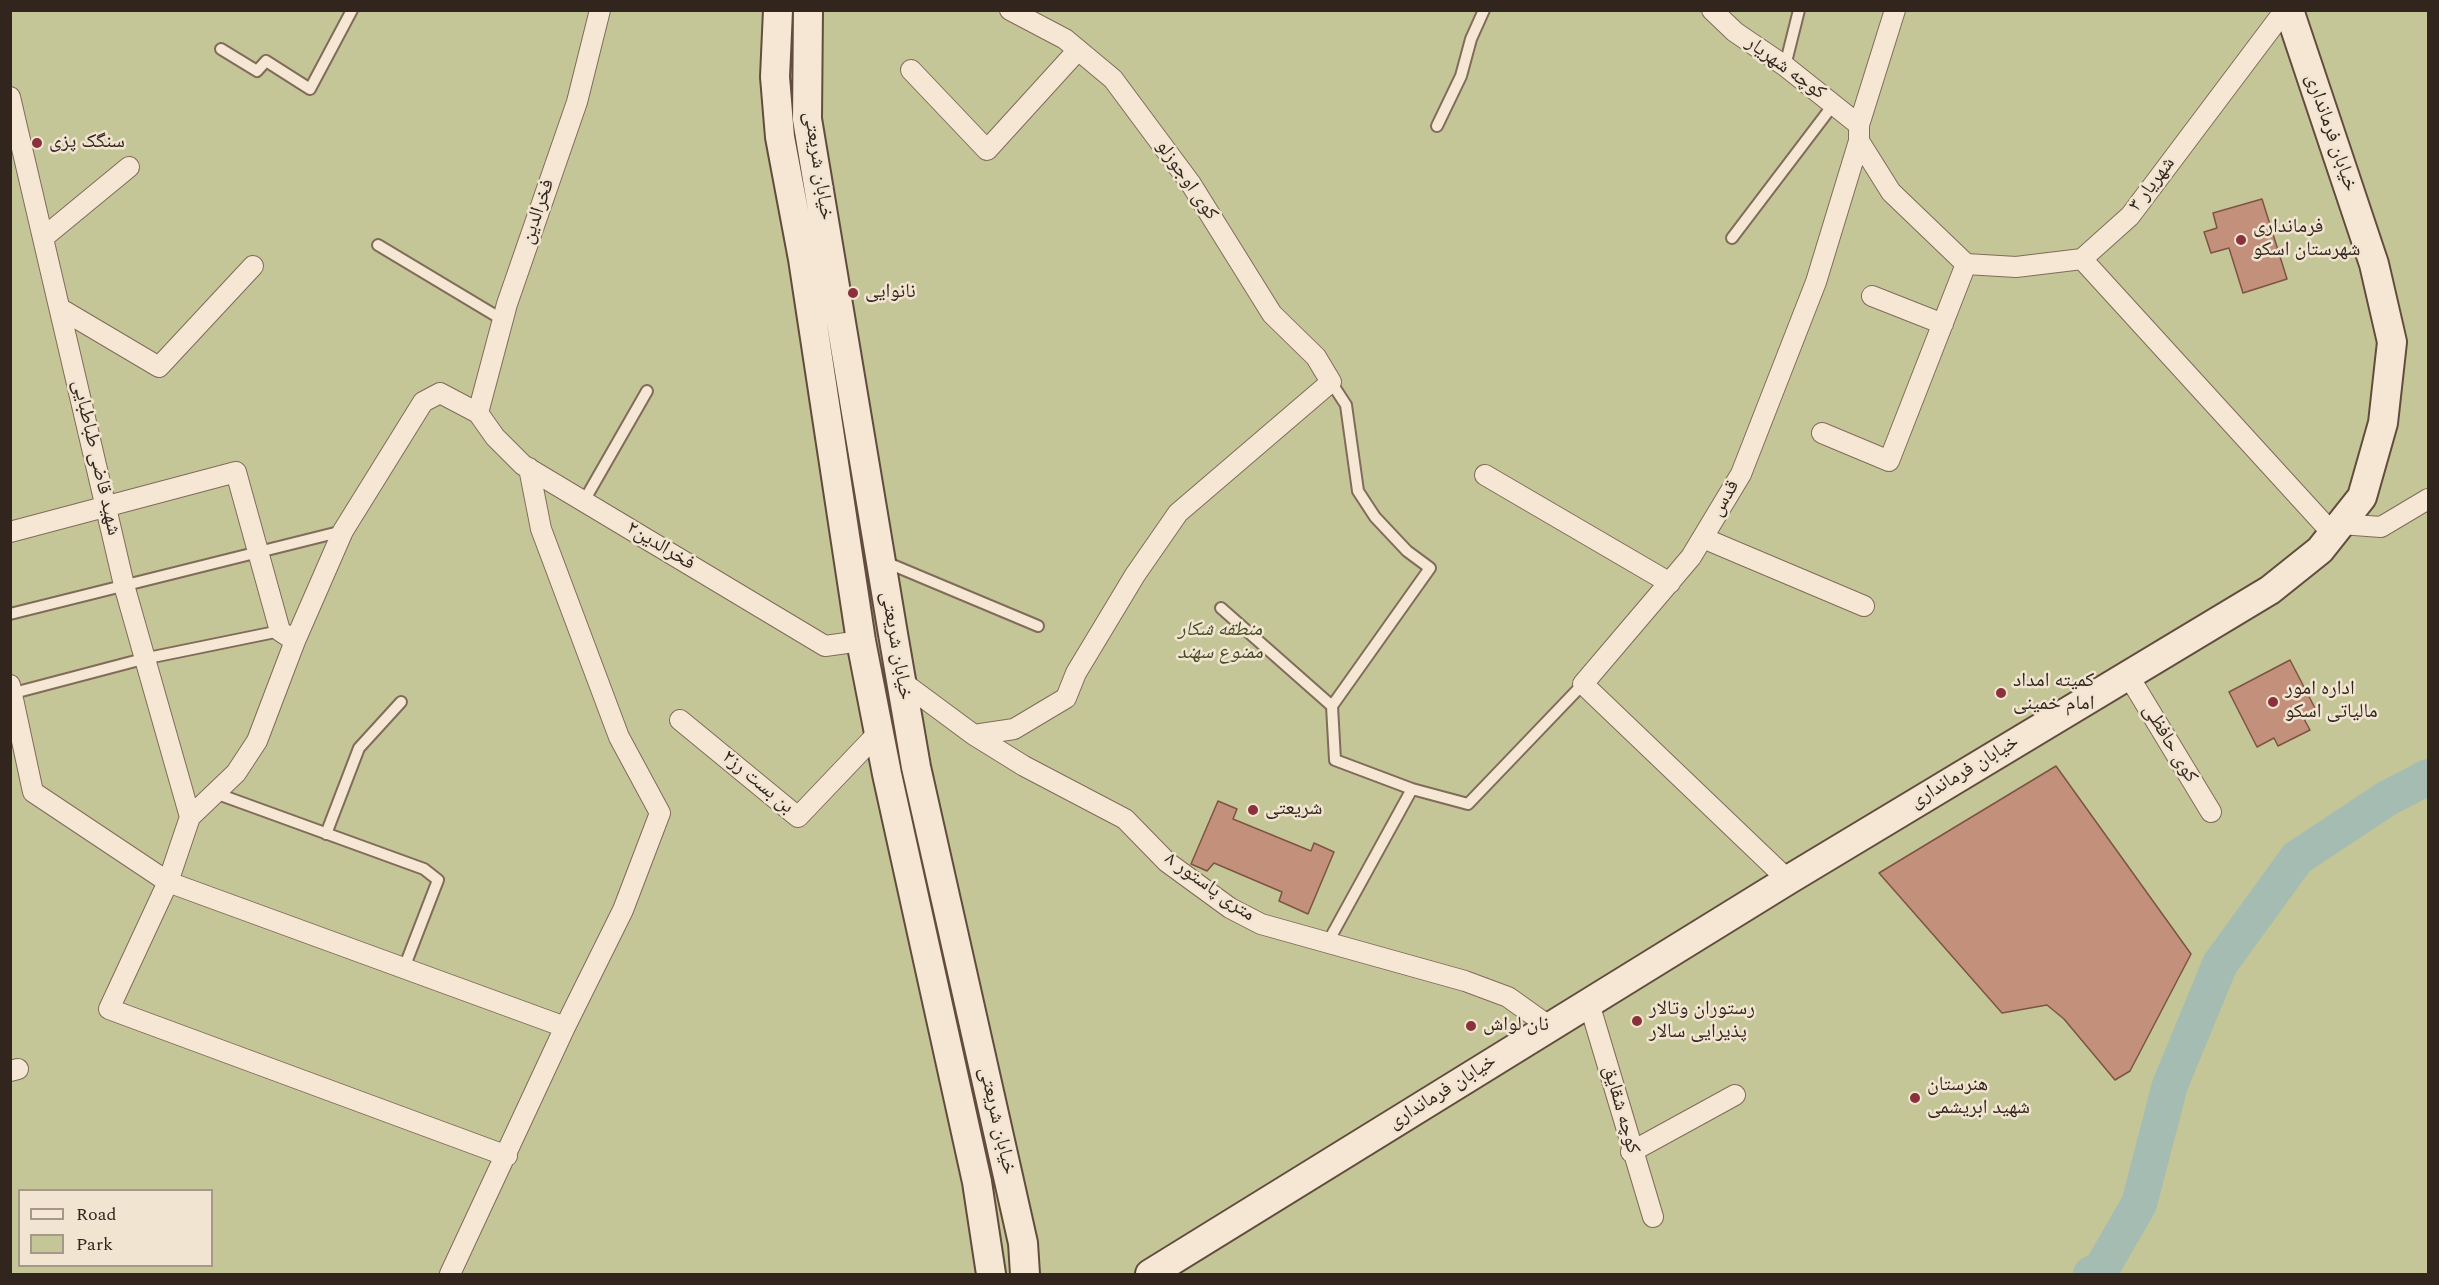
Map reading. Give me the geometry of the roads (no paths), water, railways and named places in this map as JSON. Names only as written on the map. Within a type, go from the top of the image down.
[{"type":"main road","name":"خیابان شریعتی","points":[[778,10],[775,77],[780,137],[803,259],[861,641],[977,1182],[991,1275]]},
{"type":"main road","name":"خیابان شریعتی","points":[[808,10],[807,119],[880,560],[916,767],[1023,1243],[1025,1275]]},
{"type":"main road","name":"خیابان فرمانداری","points":[[1150,1275],[1788,880],[2270,590],[2320,550],[2362,497],[2383,423],[2392,342],[2374,264],[2287,10]]},
{"type":"main road","points":[[822,391],[852,387]]},
{"type":"main road","points":[[977,1182],[1008,1176]]},
{"type":"street","name":"فخرالدین","points":[[478,413],[503,320],[577,102],[600,10]]},
{"type":"street","name":"کوی اوجوزلو","points":[[1010,10],[1065,39],[1113,80],[1191,184],[1272,314],[1316,357],[1331,382]]},
{"type":"street","name":"کوچه شهریار","points":[[1712,10],[1735,32],[1785,66],[1833,105],[1859,133]]},
{"type":"street","name":"قدس","points":[[1583,684],[1691,557],[1741,474],[1816,282],[1895,10]]},
{"type":"street","name":"شهریار ۳","points":[[2082,258],[2130,216],[2287,10]]},
{"type":"street","points":[[911,70],[987,150],[1078,50]]},
{"type":"street","name":"شهید قاضی طباطبایی","points":[[10,98],[124,585],[189,817]]},
{"type":"street","points":[[1859,133],[1891,192],[1966,264],[2016,267],[2082,258],[2337,529],[2381,527],[2428,499]]},
{"type":"street","points":[[44,237],[129,167]]},
{"type":"street","points":[[1822,433],[1889,461],[1966,264]]},
{"type":"street","points":[[61,309],[159,368],[254,266]]},
{"type":"street","points":[[1872,296],[1943,324]]},
{"type":"street","points":[[974,735],[1014,729],[1066,698],[1076,673],[1123,595],[1178,513],[1331,382]]},
{"type":"street","points":[[478,413],[440,393],[423,402],[343,531],[288,636],[257,741],[236,773],[189,817],[168,882],[109,1009],[507,1156]]},
{"type":"street","name":"فخرالدین۲","points":[[478,413],[495,437],[529,468],[825,646],[861,641]]},
{"type":"street","points":[[450,1275],[565,1027],[623,910],[660,813],[619,737],[541,529],[529,468]]},
{"type":"street","points":[[10,532],[236,472],[257,550],[288,636]]},
{"type":"street","points":[[1485,475],[1670,582]]},
{"type":"street","points":[[1703,538],[1864,606]]},
{"type":"street","name":"کوی حافظی","points":[[2128,675],[2211,812]]},
{"type":"street","name":"۸ متری پاستور","points":[[901,681],[974,735],[1024,766],[1125,819],[1167,862],[1230,908],[1261,924],[1465,981],[1508,997],[1550,1027]]},
{"type":"street","points":[[1583,684],[1788,880]]},
{"type":"street","points":[[11,691],[33,792],[168,882],[565,1027]]},
{"type":"street","name":"بن بست رز۲","points":[[680,720],[798,817],[879,732]]},
{"type":"street","name":"کوچه شقایق","points":[[1589,1002],[1631,1152],[1653,1217]]},
{"type":"street","points":[[1631,1152],[1736,1095]]},
{"type":"lane","points":[[221,49],[256,71],[266,61],[310,89],[352,10]]},
{"type":"lane","points":[[1437,126],[1461,76],[1471,39],[1484,10]]},
{"type":"lane","points":[[1785,66],[1799,10]]},
{"type":"lane","points":[[1732,238],[1833,105]]},
{"type":"lane","points":[[378,245],[503,320]]},
{"type":"lane","points":[[1331,382],[1346,405],[1358,491],[1375,517],[1407,551],[1430,568],[1332,706],[1335,760],[1412,789],[1468,804],[1583,684]]},
{"type":"lane","points":[[585,501],[647,391]]},
{"type":"lane","points":[[10,614],[257,550],[343,531]]},
{"type":"lane","points":[[880,560],[1038,626]]},
{"type":"lane","points":[[1221,608],[1332,706]]},
{"type":"lane","points":[[11,691],[143,659],[288,636]]},
{"type":"lane","points":[[326,834],[359,748],[401,702]]},
{"type":"lane","points":[[1328,942],[1412,789]]},
{"type":"lane","points":[[215,793],[424,869],[438,880],[404,968]]},
{"type":"waterway","points":[[2091,1274],[2102,1268],[2139,1204],[2170,1085],[2220,964],[2297,858],[2386,799],[2428,777]]},
{"type":"place","name":"سنگک پزی","points":[[37,143]]},
{"type":"place","name":"فرمانداری شهرستان اسکو","points":[[2241,240]]},
{"type":"place","name":"نانوایی","points":[[853,293]]},
{"type":"place","name":"کمیته امداد امام خمینی","points":[[2001,693]]},
{"type":"place","name":"اداره امور مالیاتی اسکو","points":[[2273,702]]},
{"type":"place","name":"شریعتی","points":[[1253,810]]},
{"type":"place","name":"رستوران وتالار پذیرایی سالار","points":[[1637,1021]]},
{"type":"place","name":"نان لواش","points":[[1471,1026]]},
{"type":"place","name":"هنرستان شهید ابریشمی","points":[[1915,1098]]},
{"type":"park label","name":"منطقه شکار ممنوع سهند","points":[[1220,642]]}]
